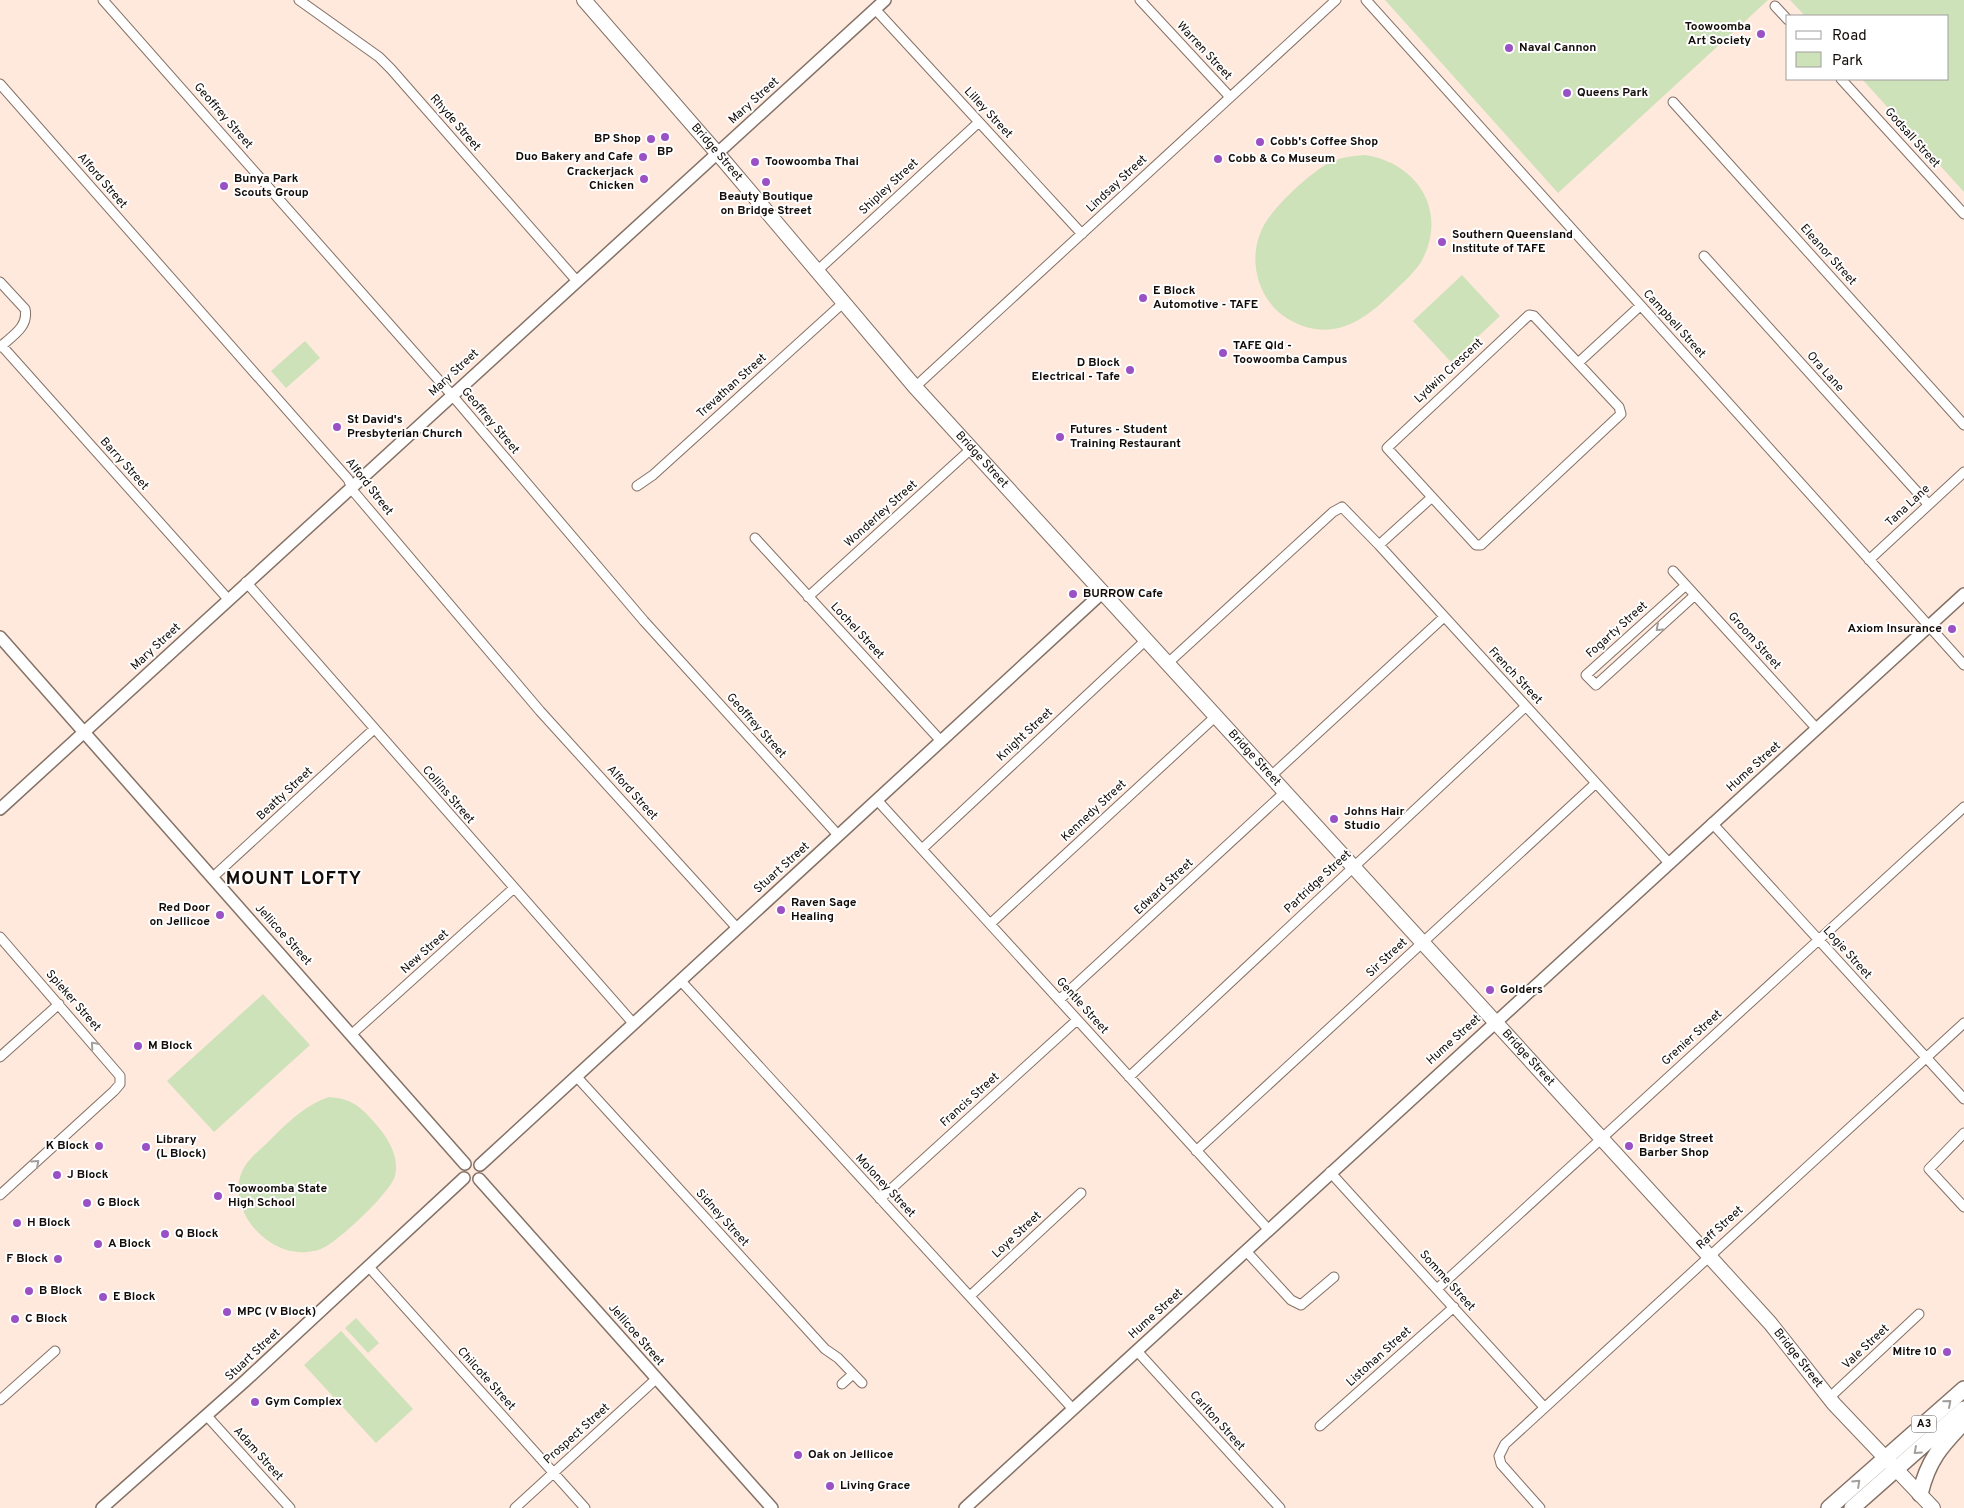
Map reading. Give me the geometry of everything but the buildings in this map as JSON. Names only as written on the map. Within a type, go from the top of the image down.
[{"type":"highway","name":"A3","points":[[1830,1508],[1964,1389]]},
{"type":"highway","name":"A3","points":[[1852,1508],[1964,1409]]},
{"type":"highway","points":[[1920,1494],[1931,1461],[1938,1450],[1964,1422]]},
{"type":"main road","name":"Bridge Street","points":[[584,0],[718,153],[915,387],[1770,1323],[1829,1398],[1933,1508]]},
{"type":"street","name":"Geoffrey Street","points":[[103,0],[451,394],[644,621],[838,835]]},
{"type":"street","name":"Rhyde Street","points":[[299,0],[379,57],[391,69],[576,280]]},
{"type":"street","name":"Warren Street","points":[[1140,0],[1230,97]]},
{"type":"street","name":"Lindsay Street","points":[[915,387],[1336,0]]},
{"type":"street","name":"Campbell Street","points":[[1366,0],[1964,665]]},
{"type":"street","name":"Mary Street","points":[[0,809],[880,3]]},
{"type":"street","name":"Lilley Street","points":[[880,3],[979,122],[1082,234]]},
{"type":"street","points":[[1775,6],[1786,18]]},
{"type":"street","name":"Godsall Street","points":[[1842,80],[1964,214]]},
{"type":"street","name":"Alford Street","points":[[0,84],[348,479],[540,711],[736,928]]},
{"type":"street","name":"Eleanor Street","points":[[1673,102],[1964,425]]},
{"type":"street","name":"Shipley Street","points":[[817,271],[979,122]]},
{"type":"street","name":"Ora Lane","points":[[1704,256],[1928,504]]},
{"type":"street","points":[[0,282],[25,309],[26,315],[25,325],[1,347]]},
{"type":"street","name":"Trevathan Street","points":[[637,486],[653,475],[843,303]]},
{"type":"street","points":[[1578,363],[1640,306]]},
{"type":"street","name":"Lydwin Crescent","points":[[1534,316],[1620,409],[1621,414],[1481,544],[1474,544],[1431,498],[1388,452],[1387,446],[1526,317],[1534,316]]},
{"type":"street","name":"Barry Street","points":[[1,347],[228,599]]},
{"type":"street","name":"Wonderley Street","points":[[808,598],[971,449]]},
{"type":"street","name":"Tana Lane","points":[[1869,560],[1964,472]]},
{"type":"street","points":[[1379,545],[1431,498]]},
{"type":"street","name":"French Street","points":[[1168,663],[1333,512],[1342,508],[1379,545],[1669,863]]},
{"type":"street","name":"Lochel Street","points":[[755,538],[941,741]]},
{"type":"street","name":"Groom Street","points":[[1673,571],[1817,728]]},
{"type":"street","name":"Collins Street","points":[[246,582],[633,1023]]},
{"type":"street","name":"Fogarty Street","points":[[1686,585],[1586,675],[1596,685],[1695,595]]},
{"type":"street","name":"Stuart Street","points":[[480,1165],[1103,592]]},
{"type":"street","name":"Hume Street","points":[[965,1508],[1072,1408],[1137,1351],[1330,1172],[1964,594]]},
{"type":"street","points":[[1271,776],[1444,617]]},
{"type":"street","name":"Jellicoe Street","points":[[0,637],[85,731],[465,1164]]},
{"type":"street","name":"Knight Street","points":[[922,849],[1146,640]]},
{"type":"street","name":"Partridge Street","points":[[1129,1077],[1526,706]]},
{"type":"street","name":"Kennedy Street","points":[[990,924],[1216,716]]},
{"type":"street","name":"Beatty Street","points":[[213,877],[374,729]]},
{"type":"street","name":"Sir Street","points":[[1196,1151],[1596,783]]},
{"type":"street","name":"Edward Street","points":[[1059,1000],[1285,792]]},
{"type":"street","name":"Gentle Street","points":[[877,800],[1268,1230]]},
{"type":"street","name":"Grenier Street","points":[[1437,1289],[1964,807]]},
{"type":"street","name":"Logie Street","points":[[1712,823],[1964,1099]]},
{"type":"street","name":"New Street","points":[[352,1034],[514,888]]},
{"type":"street","name":"Spieker Street","points":[[0,937],[120,1076],[120,1084],[0,1196]]},
{"type":"street","name":"Moloney Street","points":[[680,980],[1072,1408]]},
{"type":"street","points":[[0,1058],[59,1004]]},
{"type":"street","name":"Francis Street","points":[[880,1199],[1077,1020]]},
{"type":"street","name":"Raff Street","points":[[1540,1508],[1504,1469],[1499,1456],[1505,1444],[1964,1023]]},
{"type":"street","name":"Sidney Street","points":[[576,1076],[825,1349],[862,1383]]},
{"type":"street","points":[[1964,1133],[1929,1168],[1964,1207]]},
{"type":"street","points":[[471,1161],[480,1165],[482,1174],[479,1179],[470,1182],[464,1178],[462,1172],[465,1164],[471,1161]]},
{"type":"street","name":"Somme Street","points":[[1330,1172],[1544,1407]]},
{"type":"street","name":"Stuart Street","points":[[102,1508],[207,1416],[464,1178]]},
{"type":"street","name":"Jellicoe Street","points":[[479,1179],[772,1508]]},
{"type":"street","name":"Loye Street","points":[[970,1296],[1081,1193]]},
{"type":"street","points":[[1246,1251],[1291,1300],[1301,1305],[1334,1277]]},
{"type":"street","name":"Chilcote Street","points":[[369,1267],[585,1508]]},
{"type":"street","name":"Listohan Street","points":[[1320,1426],[1454,1307]]},
{"type":"street","name":"Vale Street","points":[[1829,1398],[1919,1314]]},
{"type":"street","points":[[0,1400],[55,1351]]},
{"type":"street","name":"Carlton Street","points":[[1137,1351],[1280,1508]]},
{"type":"street","points":[[842,1384],[852,1374]]},
{"type":"street","name":"Prospect Street","points":[[515,1508],[656,1379]]},
{"type":"street","name":"Adam Street","points":[[207,1416],[290,1508]]},
{"type":"green space","name":"Queens Park","points":[[1385,0],[1768,0],[1558,193]]},
{"type":"green space","points":[[1790,0],[1964,0],[1964,192],[1863,80],[1949,80],[1949,15],[1804,15]]},
{"type":"green space","points":[[1365,155],[1382,159],[1398,167],[1411,176],[1421,189],[1428,203],[1431,219],[1430,236],[1425,254],[1414,271],[1366,315],[1342,327],[1316,329],[1303,326],[1288,319],[1278,311],[1269,302],[1263,291],[1258,279],[1256,266],[1258,241],[1262,229],[1273,212],[1308,177],[1334,161]]},
{"type":"green space","points":[[1462,275],[1500,316],[1451,362],[1413,321]]},
{"type":"green space","points":[[305,341],[320,358],[286,388],[271,371]]},
{"type":"green space","points":[[263,994],[310,1045],[214,1132],[167,1081]]},
{"type":"green space","points":[[329,1097],[343,1099],[354,1104],[378,1127],[394,1153],[396,1161],[395,1176],[374,1205],[329,1245],[308,1252],[287,1250],[263,1237],[245,1215],[238,1189],[240,1176],[251,1158],[287,1123],[311,1105]]},
{"type":"green space","points":[[356,1318],[379,1343],[368,1353],[345,1328]]},
{"type":"green space","points":[[341,1331],[413,1409],[376,1443],[304,1365]]},
{"type":"place","name":"Toowoomba Art Society","points":[[1761,34]]},
{"type":"place","name":"Naval Cannon","points":[[1509,48]]},
{"type":"place","name":"Queens Park","points":[[1567,93]]},
{"type":"place","name":"BP","points":[[665,137]]},
{"type":"place","name":"BP Shop","points":[[651,139]]},
{"type":"place","name":"Cobb's Coffee Shop","points":[[1260,142]]},
{"type":"place","name":"Duo Bakery and Cafe","points":[[643,157]]},
{"type":"place","name":"Cobb & Co Museum","points":[[1218,159]]},
{"type":"place","name":"Toowoomba Thai","points":[[755,162]]},
{"type":"place","name":"Crackerjack Chicken","points":[[644,179]]},
{"type":"place","name":"Beauty Boutique on Bridge Street","points":[[766,182]]},
{"type":"place","name":"Bunya Park Scouts Group","points":[[224,186]]},
{"type":"place","name":"Southern Queensland Institute of TAFE","points":[[1442,242]]},
{"type":"place","name":"E Block Automotive - TAFE","points":[[1143,298]]},
{"type":"place","name":"TAFE Qld - Toowoomba Campus","points":[[1223,353]]},
{"type":"place","name":"D Block Electrical - Tafe","points":[[1130,370]]},
{"type":"place","name":"St David's Presbyterian Church","points":[[337,427]]},
{"type":"place","name":"Futures - Student Training Restaurant","points":[[1060,437]]},
{"type":"place","name":"BURROW Cafe","points":[[1073,594]]},
{"type":"place","name":"Axiom Insurance","points":[[1952,629]]},
{"type":"place","name":"Johns Hair Studio","points":[[1334,819]]},
{"type":"place","name":"Raven Sage Healing","points":[[781,910]]},
{"type":"place","name":"Red Door on Jellicoe","points":[[220,915]]},
{"type":"place","name":"Golders","points":[[1490,990]]},
{"type":"place","name":"M Block","points":[[138,1046]]},
{"type":"place","name":"K Block","points":[[99,1146]]},
{"type":"place","name":"Bridge Street Barber Shop","points":[[1629,1146]]},
{"type":"place","name":"Library (L Block)","points":[[146,1147]]},
{"type":"place","name":"J Block","points":[[57,1175]]},
{"type":"place","name":"Toowoomba State High School","points":[[218,1196]]},
{"type":"place","name":"G Block","points":[[87,1203]]},
{"type":"place","name":"H Block","points":[[17,1223]]},
{"type":"place","name":"Q Block","points":[[165,1234]]},
{"type":"place","name":"A Block","points":[[98,1244]]},
{"type":"place","name":"F Block","points":[[58,1259]]},
{"type":"place","name":"B Block","points":[[29,1291]]},
{"type":"place","name":"E Block","points":[[103,1297]]},
{"type":"place","name":"MPC (V Block)","points":[[227,1312]]},
{"type":"place","name":"C Block","points":[[15,1319]]},
{"type":"place","name":"Mitre 10","points":[[1947,1352]]},
{"type":"place","name":"Gym Complex","points":[[255,1402]]},
{"type":"place","name":"Oak on Jellicoe","points":[[798,1455]]},
{"type":"place","name":"Living Grace","points":[[830,1486]]},
{"type":"district","name":"MOUNT LOFTY","points":[[294,879]]}]
